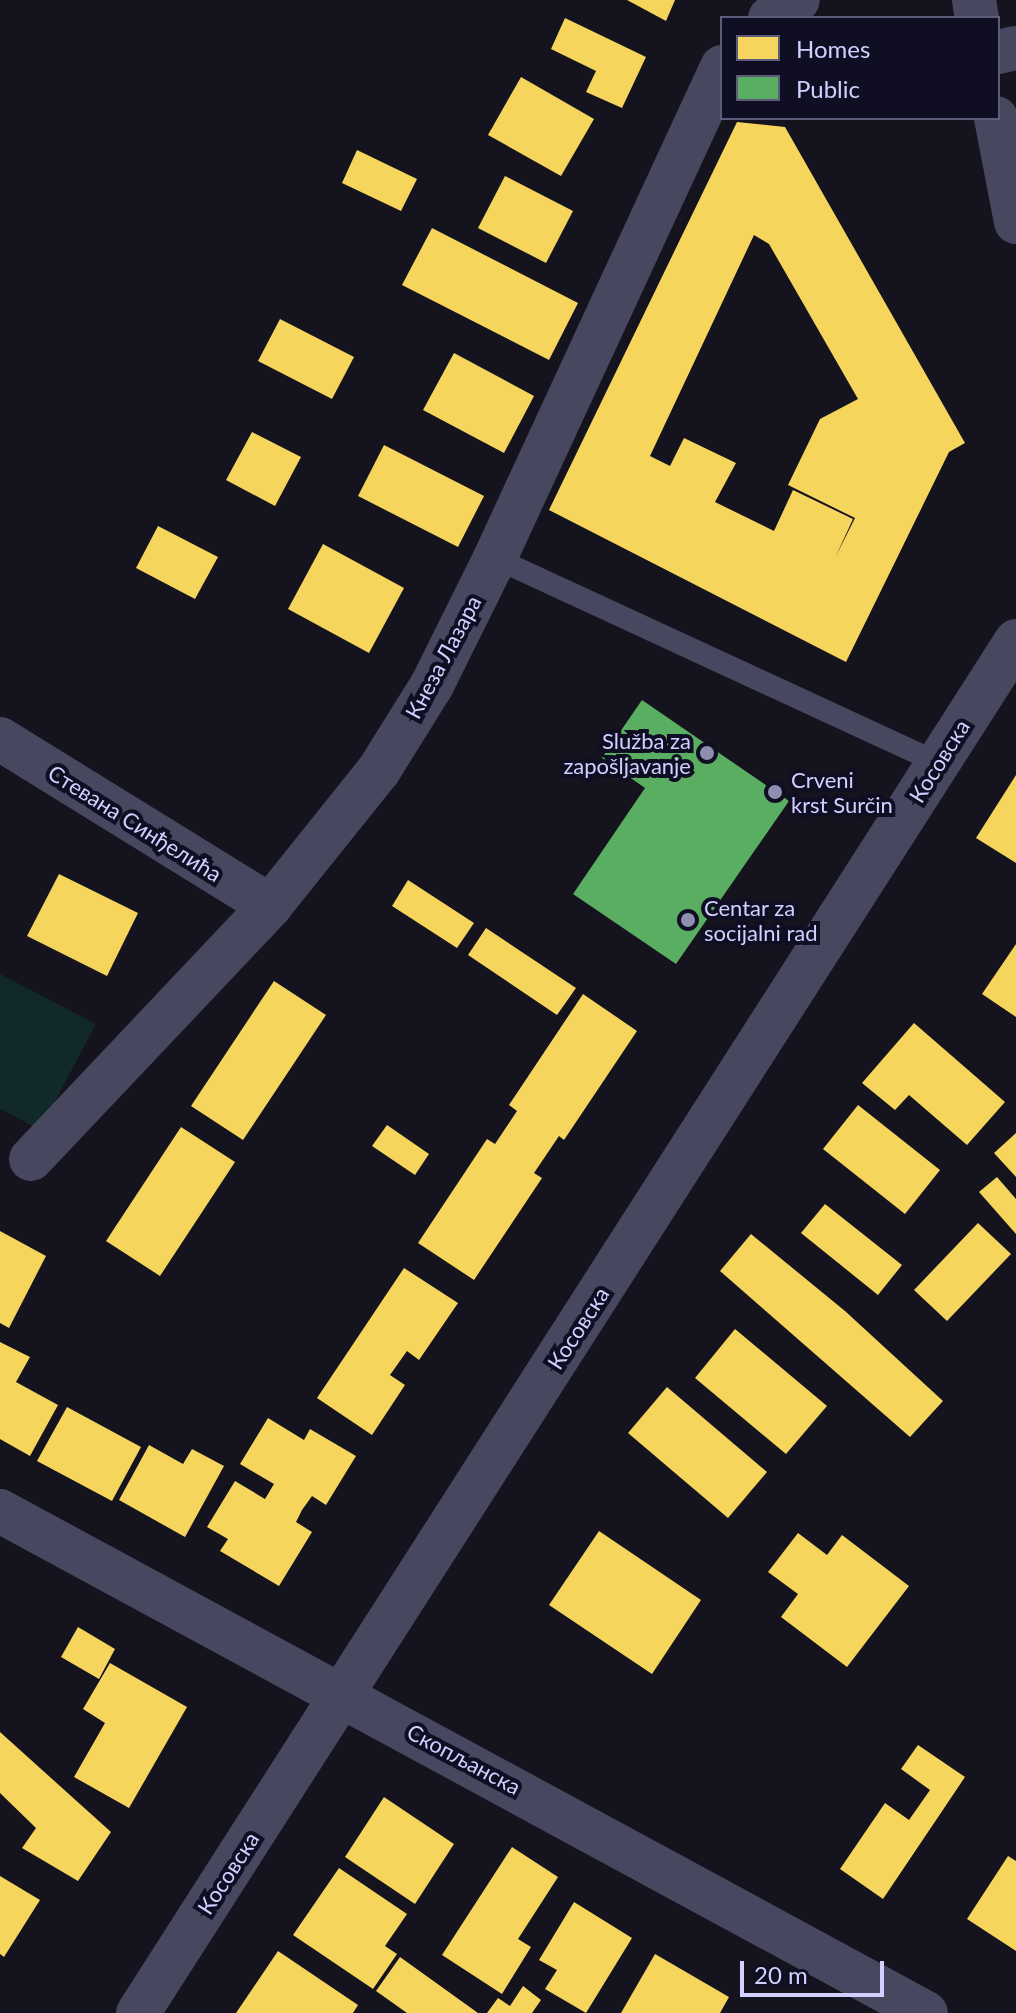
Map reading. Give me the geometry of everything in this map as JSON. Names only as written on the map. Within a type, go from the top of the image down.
[{"type":"street","points":[[773,16],[798,0]]},
{"type":"street","name":"Кнеза Лазара","points":[[31,1159],[270,906],[379,770],[432,685],[495,558],[720,71]]},
{"type":"street","points":[[996,120],[1016,222]]},
{"type":"street","name":"Косовска","points":[[138,2013],[1016,641]]},
{"type":"street","name":"Стевана Синђелића","points":[[0,739],[270,906]]},
{"type":"street","name":"Скопљанска","points":[[0,1511],[343,1694],[926,2013]]},
{"type":"lane","points":[[495,558],[939,763]]},
{"type":"green space","points":[[0,974],[96,1024],[40,1130],[0,1109]]},
{"type":"building: Homes","points":[[627,0],[675,0],[666,21]]},
{"type":"building: Homes","points":[[565,18],[646,57],[622,108],[586,92],[596,71],[551,49]]},
{"type":"building: Homes","points":[[521,77],[594,119],[561,176],[488,135]]},
{"type":"building: Homes","points":[[737,122],[785,127],[965,443],[949,452],[846,662],[549,510]],"holes":[[[754,235],[769,244],[858,399],[820,419],[788,485],[855,518],[835,558],[853,519],[793,490],[774,531],[715,502],[736,463],[684,438],[670,466],[650,456]]]},
{"type":"building: Homes","points":[[357,150],[417,179],[401,211],[342,183]]},
{"type":"building: Homes","points":[[505,176],[573,211],[546,263],[478,228]]},
{"type":"building: Homes","points":[[432,228],[578,303],[549,360],[402,285]]},
{"type":"building: Homes","points":[[280,319],[354,357],[332,399],[258,361]]},
{"type":"building: Homes","points":[[454,353],[534,396],[504,453],[423,410]]},
{"type":"building: Homes","points":[[252,432],[301,457],[275,506],[226,480]]},
{"type":"building: Homes","points":[[384,445],[484,496],[458,547],[358,496]]},
{"type":"building: Homes","points":[[158,526],[218,557],[195,599],[136,568]]},
{"type":"building: Homes","points":[[323,544],[404,588],[369,653],[288,609]]},
{"type":"building: Homes","points":[[1016,775],[1016,863],[976,838]]},
{"type":"building: Homes","points":[[59,874],[138,913],[107,976],[27,936]]},
{"type":"building: Homes","points":[[408,880],[474,923],[457,948],[392,906]]},
{"type":"building: Homes","points":[[486,928],[576,988],[557,1015],[468,955]]},
{"type":"building: Homes","points":[[1016,944],[1016,1017],[982,994]]},
{"type":"building: Homes","points":[[274,981],[326,1015],[243,1140],[191,1106]]},
{"type":"building: Homes","points":[[583,994],[637,1031],[564,1140],[559,1136],[534,1173],[542,1178],[474,1280],[418,1243],[487,1139],[495,1144],[517,1111],[509,1105]]},
{"type":"building: Homes","points":[[914,1023],[1005,1102],[967,1145],[909,1095],[895,1110],[862,1083]]},
{"type":"building: Homes","points":[[858,1105],[940,1170],[905,1214],[823,1149]]},
{"type":"building: Homes","points":[[387,1125],[429,1154],[415,1175],[372,1146]]},
{"type":"building: Homes","points":[[181,1127],[235,1162],[160,1276],[106,1241]]},
{"type":"building: Homes","points":[[1016,1133],[1016,1177],[994,1153]]},
{"type":"building: Homes","points":[[997,1177],[1016,1199],[1016,1234],[979,1192]]},
{"type":"building: Homes","points":[[825,1204],[902,1265],[878,1295],[801,1233]]},
{"type":"building: Homes","points":[[978,1223],[1011,1254],[947,1321],[914,1290]]},
{"type":"building: Homes","points":[[0,1231],[46,1256],[9,1328],[0,1323]]},
{"type":"building: Homes","points":[[751,1234],[845,1311],[943,1401],[910,1437],[720,1271]]},
{"type":"building: Homes","points":[[404,1268],[458,1303],[419,1360],[407,1351],[390,1375],[405,1385],[372,1435],[317,1398]]},
{"type":"building: Homes","points":[[735,1329],[827,1406],[786,1454],[695,1378]]},
{"type":"building: Homes","points":[[0,1342],[30,1357],[16,1382],[58,1405],[30,1456],[0,1439]]},
{"type":"building: Homes","points":[[667,1387],[767,1472],[728,1518],[628,1433]]},
{"type":"building: Homes","points":[[67,1407],[141,1447],[112,1501],[37,1461]]},
{"type":"building: Homes","points":[[268,1418],[304,1440],[310,1429],[356,1456],[326,1505],[312,1496],[302,1510],[296,1522],[312,1532],[279,1586],[220,1551],[228,1539],[207,1527],[235,1481],[265,1499],[274,1484],[240,1464]]},
{"type":"building: Homes","points":[[149,1445],[183,1464],[192,1449],[224,1466],[185,1537],[119,1500]]},
{"type":"building: Homes","points":[[599,1531],[701,1600],[652,1674],[549,1605]]},
{"type":"building: Homes","points":[[798,1533],[827,1555],[842,1535],[909,1586],[847,1667],[781,1617],[798,1594],[768,1572]]},
{"type":"building: Homes","points":[[78,1627],[115,1649],[99,1679],[61,1657]]},
{"type":"building: Homes","points":[[110,1663],[187,1707],[129,1808],[74,1777],[105,1723],[83,1709]]},
{"type":"building: Homes","points":[[0,1732],[111,1832],[78,1881],[22,1848],[36,1828],[0,1793]]},
{"type":"building: Homes","points":[[918,1745],[965,1777],[883,1899],[840,1869],[885,1803],[909,1820],[930,1790],[901,1769]]},
{"type":"building: Homes","points":[[384,1797],[454,1844],[415,1904],[345,1857]]},
{"type":"building: Homes","points":[[512,1847],[558,1877],[518,1939],[531,1947],[502,1994],[442,1955]]},
{"type":"building: Homes","points":[[1008,1856],[1016,1861],[1016,1951],[967,1919]]},
{"type":"building: Homes","points":[[339,1868],[407,1914],[385,1946],[397,1954],[373,1989],[293,1935]]},
{"type":"building: Homes","points":[[0,1876],[40,1900],[4,1957],[0,1954]]},
{"type":"building: Homes","points":[[574,1902],[632,1938],[586,2013],[545,1989],[557,1970],[539,1960]]},
{"type":"building: Homes","points":[[278,1951],[358,2005],[353,2013],[236,2013]]},
{"type":"building: Homes","points":[[655,1954],[729,1997],[720,2013],[621,2013]]},
{"type":"building: Homes","points":[[400,1957],[478,2013],[407,2013],[376,1991]]},
{"type":"building: Homes","points":[[523,1986],[541,2000],[532,2013],[487,2013],[498,1998],[510,2006]]},
{"type":"building: Public","points":[[642,700],[789,801],[676,964],[573,894],[645,788],[602,758]]},
{"type":"place","name":"Služba za zapošljavanje","points":[[707,753]]},
{"type":"place","name":"Crveni krst Surčin","points":[[775,792]]},
{"type":"place","name":"Centar za socijalni rad","points":[[688,920]]}]
